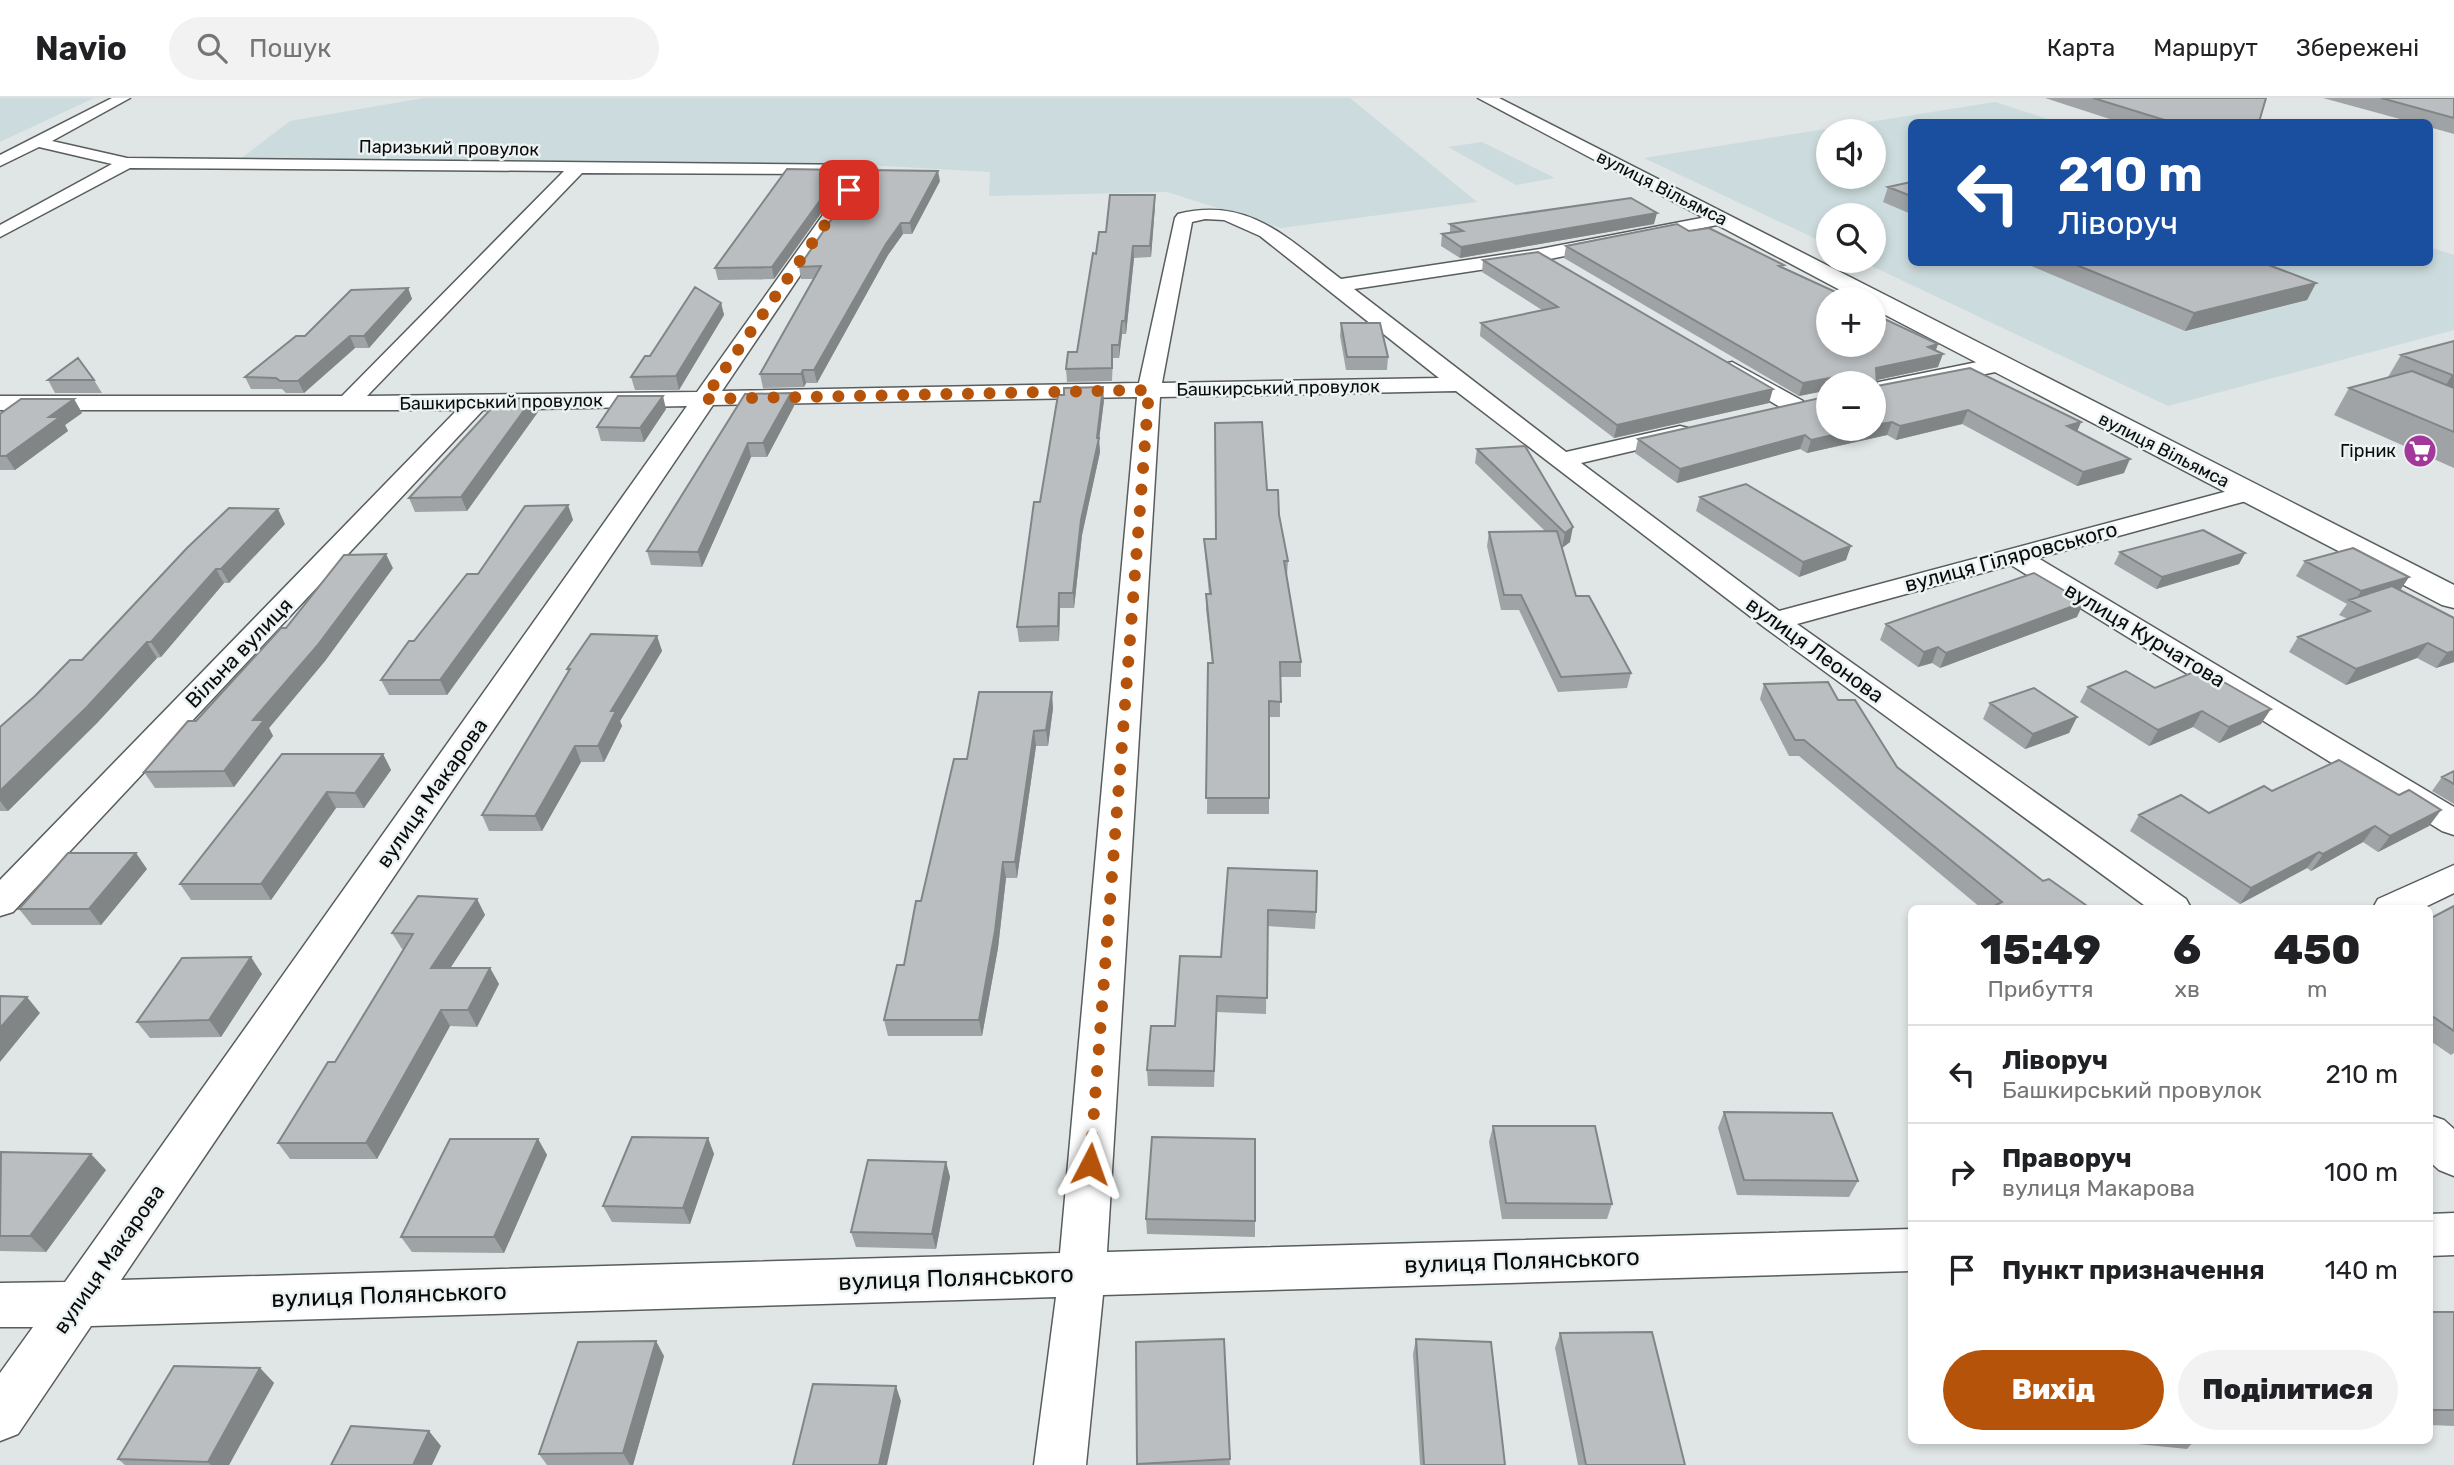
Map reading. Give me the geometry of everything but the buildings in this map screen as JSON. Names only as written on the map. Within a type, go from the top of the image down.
[{"type":"street","points":[[0,160],[123,98]]},
{"type":"street","name":"вулиця Вільямса","points":[[1486,98],[1851,287]]},
{"type":"street","name":"Паризький провулок","points":[[37,142],[127,163],[576,169],[863,169]]},
{"type":"street","points":[[0,232],[127,163]]},
{"type":"street","points":[[347,404],[576,169]]},
{"type":"street","name":"вулиця Макарова","points":[[0,1416],[863,169]]},
{"type":"street","points":[[1060,1465],[1082,1275],[1149,390],[1184,218],[1194,214],[1231,215],[1259,227],[1461,384]]},
{"type":"street","points":[[1338,286],[1541,255],[1723,219]]},
{"type":"street","points":[[1541,255],[1564,269]]},
{"type":"street","name":"вулиця Вільямса","points":[[1886,305],[1997,365],[2454,598]]},
{"type":"street","points":[[1714,358],[1807,404],[1769,412]]},
{"type":"street","points":[[1886,388],[1997,365]]},
{"type":"street","name":"Башкирський провулок","points":[[5,406],[477,403],[1461,384]]},
{"type":"street","name":"вулиця Леонова","points":[[1461,384],[1774,621],[2169,905]]},
{"type":"street","name":"Вільна вулиця","points":[[0,903],[477,403]]},
{"type":"street","points":[[1561,460],[1704,427]]},
{"type":"street","name":"вулиця Гіляровського","points":[[1774,621],[2248,492]]},
{"type":"street","name":"вулиця Курчатова","points":[[2015,556],[2454,822]]},
{"type":"street","points":[[2397,905],[2454,878]]},
{"type":"street","points":[[2433,1137],[2454,1157]]},
{"type":"street","points":[[2433,1235],[2454,1234]]},
{"type":"street","name":"вулиця Полянського","points":[[0,1305],[1908,1250]]},
{"type":"shaded area","points":[[0,98],[94,98],[0,142]]},
{"type":"shaded area","points":[[424,98],[1350,98],[1477,202],[1281,228],[1167,192],[989,196],[990,172],[848,164],[239,160],[290,121]]},
{"type":"shaded area","points":[[1995,102],[2048,119],[1908,119],[1908,266],[2433,266],[2433,248],[2454,255],[2454,330],[2168,406],[1886,273],[1886,203],[1816,203],[1816,239],[1644,158],[1816,131],[1816,189],[1886,189],[1886,119]]},
{"type":"shaded area","points":[[1482,142],[1555,178],[1516,185],[1448,147]]},
{"type":"place","name":"Гірник","points":[[2420,451]]},
{"type":"route","points":[[849,190],[704,399],[1149,390],[1090,1164]]}]
